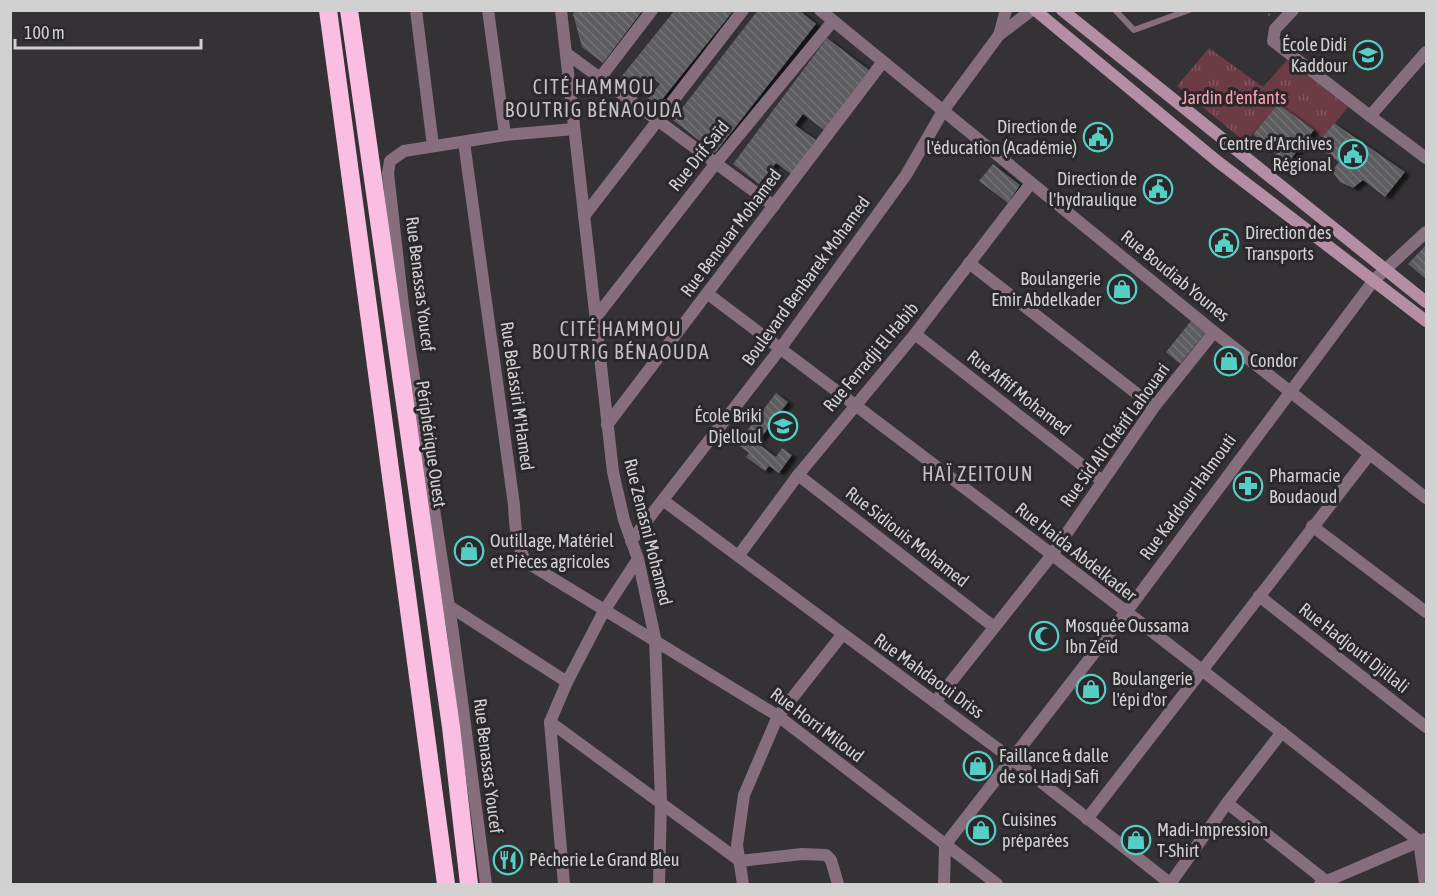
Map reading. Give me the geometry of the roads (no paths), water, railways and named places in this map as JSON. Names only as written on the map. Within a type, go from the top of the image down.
[{"type":"highway","points":[[328,10],[446,885]]},
{"type":"highway","name":"Périphérique Ouest","points":[[349,10],[450,727],[469,885]]},
{"type":"main road","points":[[1034,10],[1218,160],[1426,321]]},
{"type":"main road","points":[[1062,10],[1426,302]]},
{"type":"street","points":[[416,10],[433,146]]},
{"type":"street","points":[[488,10],[505,135]]},
{"type":"street","name":"Rue Zenasni Mohamed","points":[[561,10],[613,472],[638,559],[655,638],[661,802],[659,885]]},
{"type":"street","points":[[600,78],[652,10]]},
{"type":"street","points":[[584,216],[743,10]]},
{"type":"street","name":"Rue Boudiab Younes","points":[[820,10],[882,63],[1214,332],[1426,498]]},
{"type":"street","name":"Boulevard Benbarek Mohamed","points":[[999,35],[1006,10]]},
{"type":"street","name":"Boulevard Benbarek Mohamed","points":[[631,541],[780,348],[906,175],[943,111],[999,35],[1034,10]]},
{"type":"street","points":[[1293,10],[1275,29],[1274,41],[1426,158]]},
{"type":"street","name":"Rue Drif Saïd","points":[[596,317],[716,163],[833,21]]},
{"type":"street","points":[[566,53],[774,206]]},
{"type":"street","points":[[1370,116],[1425,57]]},
{"type":"street","name":"Rue Benouar Mohamed","points":[[607,425],[882,63]]},
{"type":"street","name":"Rue Benassas Youcef","points":[[486,885],[449,606],[403,306],[388,173],[390,161],[396,155],[433,146],[505,135],[574,129]]},
{"type":"street","name":"Rue Belassiri M'Hamed","points":[[464,142],[518,546],[526,562],[604,611]]},
{"type":"street","name":"Rue Ferradji El Habib","points":[[739,555],[798,475],[915,334],[1031,183]]},
{"type":"street","name":"Rue Kaddour Halmouti","points":[[945,845],[1125,613],[1374,280],[1426,232]]},
{"type":"street","points":[[969,264],[1154,407]]},
{"type":"street","name":"Rue Haida Abdelkader","points":[[708,294],[856,404],[1423,840]]},
{"type":"street","name":"Rue Sid Ali Chérif Lahouari","points":[[935,702],[1051,556],[1101,480],[1154,407],[1214,332]]},
{"type":"street","name":"Rue Affif Mohamed","points":[[915,334],[1101,480]]},
{"type":"street","points":[[1087,819],[1369,455]]},
{"type":"street","name":"Rue Sidiouis Mohamed","points":[[798,475],[994,627]]},
{"type":"street","name":"Rue Mahdaoui Driss","points":[[664,501],[1013,760],[1171,884]]},
{"type":"street","points":[[1312,526],[1426,612]]},
{"type":"street","points":[[564,885],[550,723],[567,682],[604,611],[638,559]]},
{"type":"street","name":"Rue Hadjouti Djillali","points":[[1259,596],[1426,727]]},
{"type":"street","points":[[449,606],[567,682]]},
{"type":"street","name":"Rue Horri Miloud","points":[[604,611],[655,638],[778,716],[996,885]]},
{"type":"street","points":[[743,885],[738,827],[744,795],[778,716],[842,635]]},
{"type":"street","points":[[550,723],[740,861],[802,854],[826,855],[831,860],[838,885]]},
{"type":"street","points":[[1171,884],[1227,803],[1282,732]]},
{"type":"street","points":[[1227,803],[1322,883],[1423,840],[1425,885]]},
{"type":"street","points":[[944,885],[945,845]]},
{"type":"lane","points":[[1116,10],[1134,30],[1189,10]]},
{"type":"place","name":"École Didi Kaddour","points":[[1368,55]]},
{"type":"place","name":"Direction de l'éducation (Académie)","points":[[1098,137]]},
{"type":"place","name":"Centre d'Archives Régional","points":[[1353,154]]},
{"type":"place","name":"Direction de l'hydraulique","points":[[1158,189]]},
{"type":"place","name":"Direction des Transports","points":[[1224,243]]},
{"type":"place","name":"Boulangerie Emir Abdelkader","points":[[1122,289]]},
{"type":"place","name":"Condor","points":[[1229,361]]},
{"type":"place","name":"École Briki Djelloul","points":[[783,426]]},
{"type":"place","name":"Pharmacie Boudaoud","points":[[1248,486]]},
{"type":"place","name":"Outillage, Matériel et Pièces agricoles","points":[[469,551]]},
{"type":"place","name":"Mosquée Oussama Ibn Zeïd","points":[[1044,636]]},
{"type":"place","name":"Boulangerie l'épi d'or","points":[[1091,689]]},
{"type":"place","name":"Faillance & dalle de sol Hadj Safi","points":[[978,766]]},
{"type":"place","name":"Cuisines préparées","points":[[981,830]]},
{"type":"place","name":"Madi-Impression T-Shirt","points":[[1136,840]]},
{"type":"place","name":"Pêcherie Le Grand Bleu","points":[[508,860]]},
{"type":"district","name":"CITÉ HAMMOU BOUTRIG BÉNAOUDA","points":[[594,98]]},
{"type":"district","name":"CITÉ HAMMOU BOUTRIG BÉNAOUDA","points":[[621,340]]},
{"type":"district","name":"HAÏ ZEITOUN","points":[[978,474]]},
{"type":"park label","name":"Jardin d'enfants","points":[[1234,98]]}]
